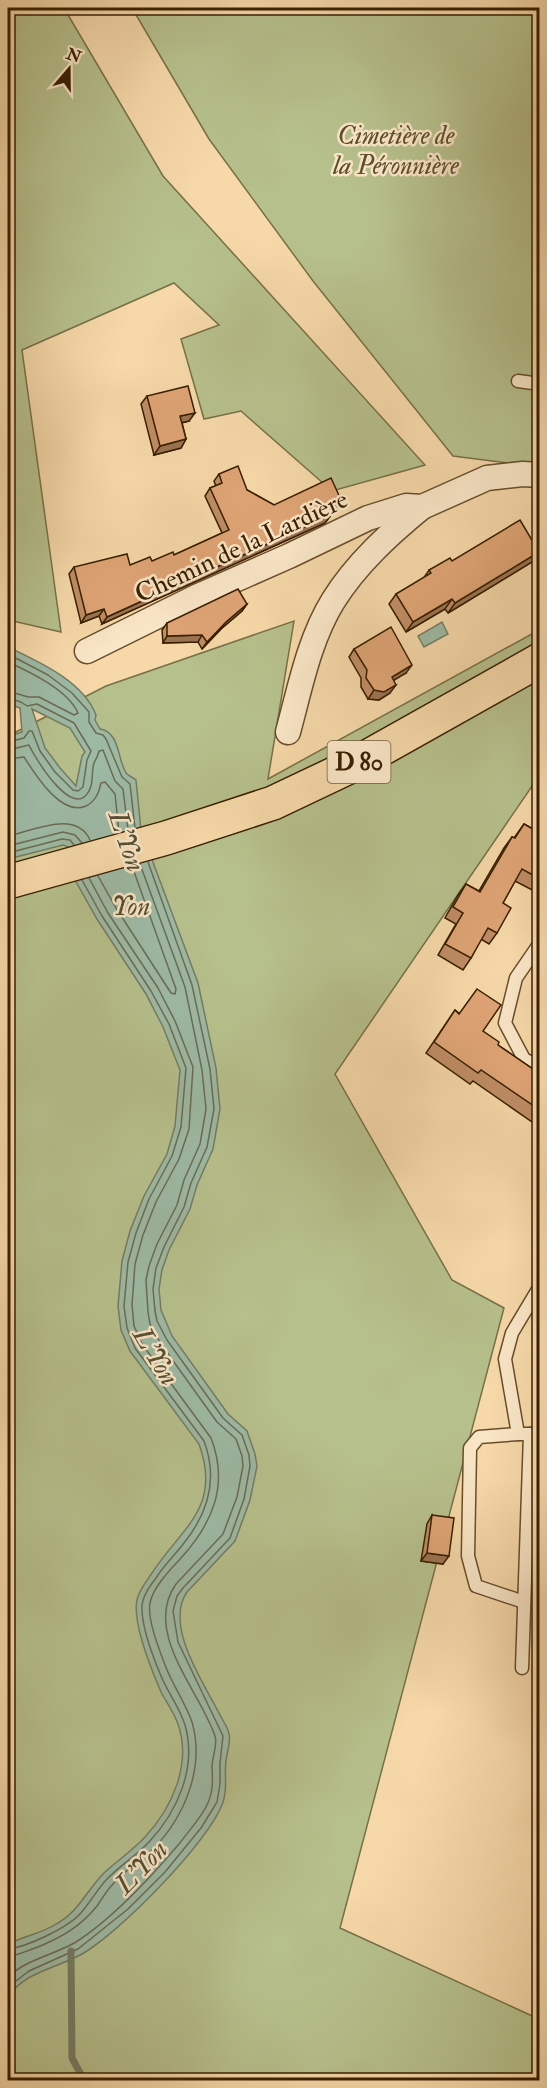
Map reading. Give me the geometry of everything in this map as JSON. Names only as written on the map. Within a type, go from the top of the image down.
[{"type":"main road","name":"D 80","points":[[8,882],[166,838],[273,803],[343,770],[540,660]]},
{"type":"street","name":"Chemin de la Lardière","points":[[288,732],[314,640],[333,602],[353,573],[385,540],[422,507],[487,478],[523,474],[540,476]]},
{"type":"street","name":"Chemin de la Lardière","points":[[87,651],[196,597],[368,518],[406,506],[422,507]]},
{"type":"lane","points":[[518,381],[540,384]]},
{"type":"lane","points":[[540,944],[516,978],[505,1023],[524,1059],[540,1067]]},
{"type":"lane","points":[[522,1668],[529,1434],[505,1359],[512,1333],[540,1286]]},
{"type":"lane","points":[[524,1602],[476,1587],[468,1556],[470,1448],[479,1437],[529,1434]]},
{"type":"green space","points":[[8,8],[64,8],[163,176],[425,465],[332,491],[241,411],[204,419],[181,339],[219,325],[174,283],[22,350],[61,632],[8,620]]},
{"type":"green space","name":"Cimetière de la Péronnière","points":[[132,8],[539,8],[539,467],[453,456],[313,281],[209,139]]},
{"type":"green space","points":[[294,621],[268,779],[539,630],[539,776],[335,1074],[452,1280],[504,1308],[340,1928],[539,2019],[539,2080],[8,2080],[8,736],[106,686]]},
{"type":"water","points":[[442,622],[448,634],[424,647],[418,636]]},
{"type":"water","name":"Yon","points":[[8,647],[59,674],[81,692],[90,703],[100,729],[107,731],[115,741],[127,774],[136,780],[141,830],[198,983],[216,1068],[220,1109],[213,1149],[197,1185],[190,1209],[169,1250],[162,1270],[159,1289],[161,1310],[172,1336],[228,1414],[247,1431],[257,1466],[250,1500],[235,1541],[187,1592],[181,1605],[180,1620],[188,1653],[229,1734],[223,1802],[215,1819],[182,1862],[162,1885],[118,1927],[82,1954],[32,1976],[8,1997],[8,1944],[40,1932],[72,1913],[104,1873],[140,1842],[155,1825],[164,1813],[177,1785],[183,1754],[182,1739],[178,1724],[161,1692],[144,1647],[136,1610],[139,1593],[195,1515],[206,1485],[205,1466],[199,1444],[130,1351],[121,1330],[118,1306],[122,1261],[130,1231],[144,1196],[167,1154],[175,1126],[180,1070],[163,1027],[146,994],[97,919],[75,880],[69,847],[63,845],[8,859],[10,736],[22,732],[20,708],[8,704]],"holes":[[[32,709],[70,728],[85,752],[82,756],[76,786],[45,748]]]},
{"type":"building","points":[[188,386],[195,413],[180,416],[186,439],[160,446],[147,396]]},
{"type":"building","points":[[238,466],[247,490],[274,505],[331,478],[342,502],[328,509],[331,515],[107,617],[104,609],[86,615],[74,567],[127,554],[130,565],[150,557],[152,561],[173,552],[174,555],[229,530],[210,488],[222,483],[219,474]]},
{"type":"building","points":[[520,520],[539,552],[455,603],[452,599],[413,622],[396,594],[431,573],[429,570],[450,558],[452,561]]},
{"type":"building","points":[[238,589],[247,604],[207,642],[202,635],[167,636],[167,623]]},
{"type":"building","points":[[391,627],[412,665],[392,677],[396,685],[384,692],[374,690],[366,678],[367,670],[354,649]]},
{"type":"building","points":[[524,824],[540,833],[540,879],[522,869],[503,903],[511,908],[497,933],[488,928],[471,958],[445,944],[463,913],[453,907],[466,884],[480,892],[512,837],[515,838]]},
{"type":"building","points":[[477,989],[501,1005],[483,1031],[499,1042],[498,1045],[540,1074],[540,1110],[481,1070],[478,1073],[434,1042],[455,1010],[459,1014]]},
{"type":"building","points":[[432,1515],[454,1518],[449,1556],[427,1553]]},
{"type":"waterway","points":[[71,1951],[72,2058],[84,2080]]},
{"type":"waterway","points":[[151,2080],[163,2080]]},
{"type":"water label","name":"L'Yon","points":[[127,841]]},
{"type":"water label","name":"L'Yon","points":[[156,1356]]},
{"type":"water label","name":"L'Yon","points":[[141,1867]]}]
